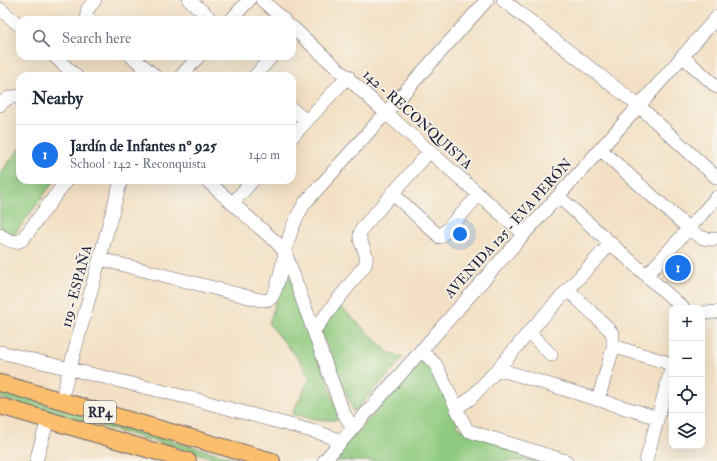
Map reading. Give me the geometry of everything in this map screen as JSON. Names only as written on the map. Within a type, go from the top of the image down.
[{"type":"main road","name":"RP4","points":[[0,383],[272,461]]},
{"type":"main road","name":"RP4","points":[[0,406],[187,461]]},
{"type":"street","points":[[87,16],[87,10],[95,0]]},
{"type":"street","points":[[189,0],[208,16]]},
{"type":"street","points":[[235,16],[249,0]]},
{"type":"street","points":[[262,0],[280,16]]},
{"type":"street","points":[[100,259],[260,300],[267,300],[272,297],[275,291],[292,226],[297,214],[305,203],[387,114],[488,0]]},
{"type":"street","points":[[503,0],[639,106],[717,178]]},
{"type":"street","points":[[0,9],[16,23]]},
{"type":"street","name":"AVENIDA 125 - EVA PERÓN","points":[[324,461],[717,17]]},
{"type":"street","name":"142 - RECONQUISTA","points":[[296,33],[348,76],[387,114],[524,234]]},
{"type":"street","points":[[682,56],[717,87]]},
{"type":"street","points":[[58,60],[72,72]]},
{"type":"street","points":[[136,60],[149,72]]},
{"type":"street","points":[[185,72],[195,60]]},
{"type":"street","points":[[258,72],[269,60]]},
{"type":"street","points":[[296,132],[348,76]]},
{"type":"street","points":[[0,105],[5,100],[11,97],[16,97]]},
{"type":"street","points":[[296,112],[306,121]]},
{"type":"street","points":[[600,149],[689,229],[706,240],[717,239]]},
{"type":"street","points":[[314,330],[365,265],[367,255],[360,238],[360,234],[364,226],[430,151]]},
{"type":"street","points":[[0,235],[9,241],[16,243],[22,240],[64,184]]},
{"type":"street","name":"119 - ESPAÑA","points":[[62,401],[120,184]]},
{"type":"street","points":[[211,184],[276,242],[285,252],[342,412],[353,428]]},
{"type":"street","points":[[233,203],[250,184]]},
{"type":"street","points":[[392,193],[440,237],[479,194]]},
{"type":"street","points":[[558,196],[680,305]]},
{"type":"street","points":[[647,275],[717,197]]},
{"type":"street","points":[[456,408],[470,399],[529,332],[612,243]]},
{"type":"street","points":[[568,290],[609,329],[613,335],[613,348],[598,400]]},
{"type":"street","points":[[705,313],[717,312]]},
{"type":"street","points":[[529,332],[551,355]]},
{"type":"street","points":[[613,348],[616,347],[669,364]]},
{"type":"street","points":[[421,350],[436,365],[467,430],[566,461]]},
{"type":"street","points":[[0,352],[202,401],[323,434],[341,441]]},
{"type":"street","points":[[498,369],[658,418]]},
{"type":"street","points":[[646,461],[669,376]]},
{"type":"street","points":[[36,461],[48,419]]},
{"type":"green space","points":[[16,152],[16,184],[52,184],[13,236],[0,227],[0,174]]},
{"type":"green space","points":[[286,266],[341,419],[323,420],[292,414],[310,378],[301,362],[269,324]]},
{"type":"green space","points":[[340,306],[389,353],[403,358],[354,412],[321,331]]},
{"type":"green space","points":[[422,360],[433,368],[459,428],[556,461],[334,461],[333,458]]},
{"type":"green space","points":[[0,391],[243,461],[225,461],[0,398]]},
{"type":"place","name":"Jardín de Infantes nº 925","points":[[678,268]]}]
